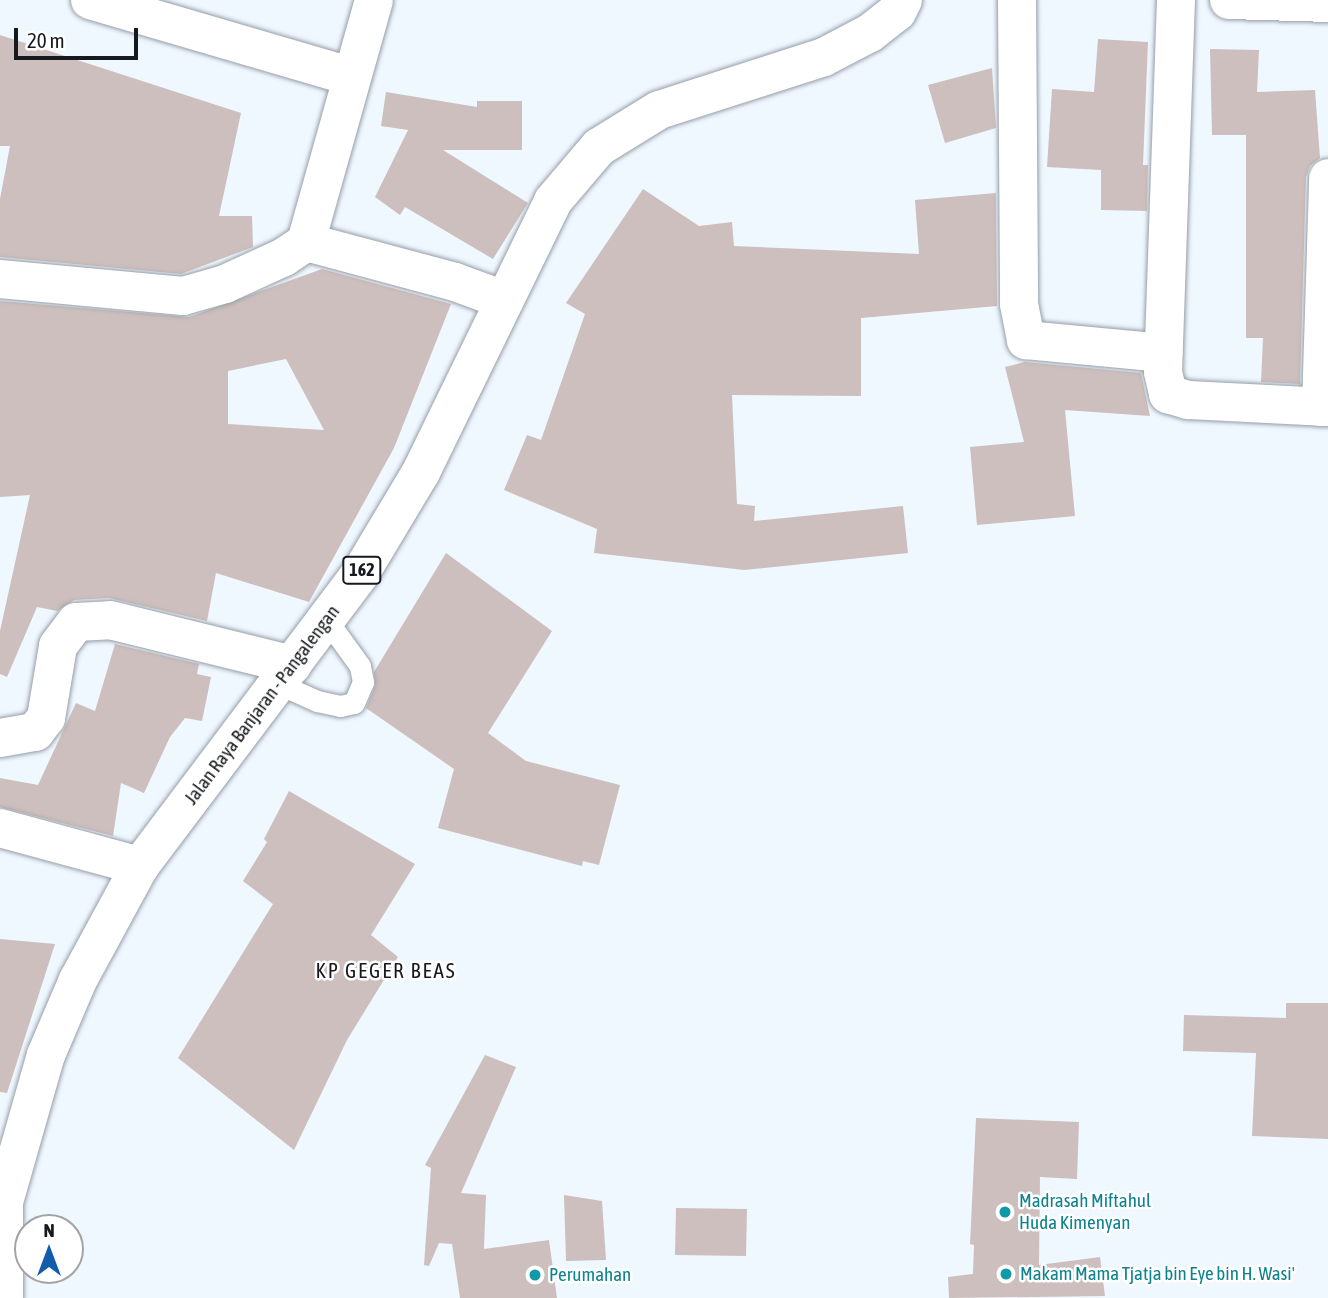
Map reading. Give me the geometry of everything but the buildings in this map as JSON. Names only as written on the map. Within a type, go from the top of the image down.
[{"type":"street","points":[[90,0],[350,76]]},
{"type":"street","points":[[0,279],[183,296],[225,285],[284,257],[306,242],[350,76],[374,0]]},
{"type":"street","name":"Jalan Raya Banjaran - Pangalengan","points":[[4,1298],[2,1202],[46,1055],[78,980],[140,866],[360,575],[421,472],[553,201],[599,147],[659,110],[824,57],[870,33],[897,12],[903,0]]},
{"type":"street","points":[[1017,0],[1019,304],[1026,340],[1163,353]]},
{"type":"street","points":[[1176,0],[1163,353],[1168,394],[1188,400],[1325,407],[1328,178]]},
{"type":"street","points":[[1228,0],[1328,3]]},
{"type":"street","points":[[306,242],[504,300]]},
{"type":"street","points":[[0,738],[35,732],[46,718],[58,646],[76,622],[110,620],[286,674]]},
{"type":"street","points":[[0,828],[140,866]]},
{"type":"lane","points":[[286,674],[317,701],[340,706],[354,703],[363,682],[360,666],[326,620]]},
{"type":"place","name":"Madrasah Miftahul Huda Kimenyan","points":[[1005,1212]]},
{"type":"place","name":"Makam Mama Tjatja bin Eye bin H. Wasi'","points":[[1006,1274]]},
{"type":"place","name":"Perumahan","points":[[535,1275]]},
{"type":"district","name":"KP GEGER BEAS","points":[[386,970]]}]
